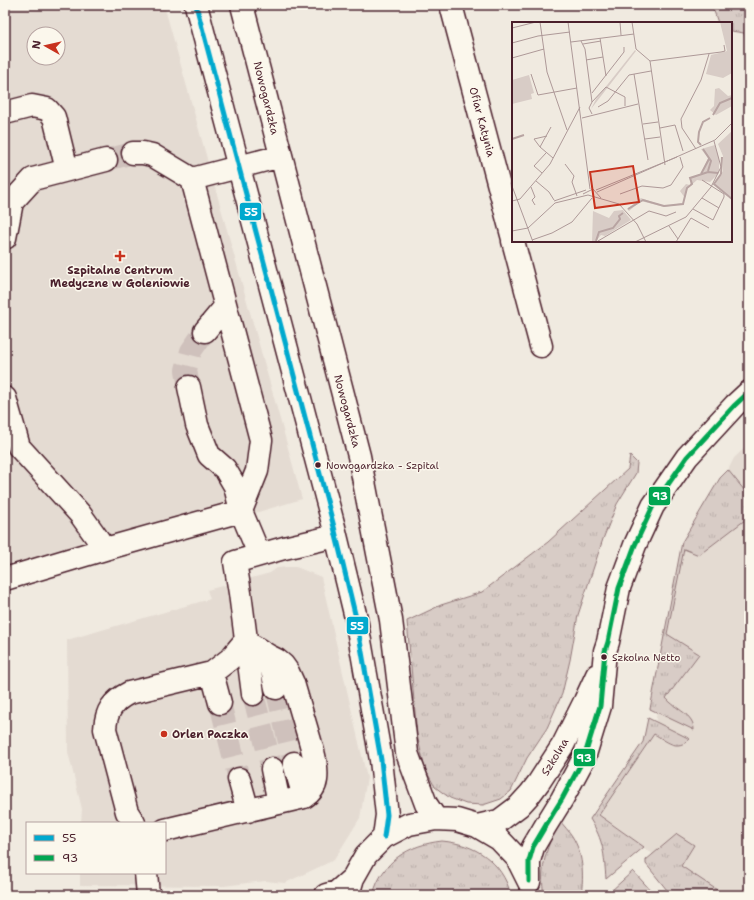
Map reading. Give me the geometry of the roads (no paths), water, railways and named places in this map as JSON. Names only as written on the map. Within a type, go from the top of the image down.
[{"type":"street","points":[[196,5],[336,536],[356,618],[381,760],[387,814],[384,837]]},
{"type":"street","name":"Nowogardzka","points":[[242,5],[359,456],[391,620],[407,753],[426,804],[436,819]]},
{"type":"street","name":"Ofiar Katynia","points":[[451,5],[512,236]]},
{"type":"street","points":[[5,113],[32,106],[47,110],[54,117],[67,170]]},
{"type":"street","points":[[133,153],[152,155],[192,179],[260,440],[257,471],[241,511]]},
{"type":"street","points":[[192,179],[281,156]]},
{"type":"street","points":[[5,238],[12,202],[33,179],[106,160]]},
{"type":"street","name":"Ofiar Katynia","points":[[514,242],[541,346]]},
{"type":"street","points":[[205,331],[225,307]]},
{"type":"street","points":[[189,387],[196,425],[209,454],[225,469],[236,486],[241,511],[259,554]]},
{"type":"street","name":"Szkolna","points":[[530,888],[529,861],[533,847],[562,799],[584,758],[600,706],[604,659],[619,588],[635,545],[653,506],[687,457],[749,392]]},
{"type":"street","points":[[5,398],[19,447],[80,514],[105,549]]},
{"type":"street","points":[[5,579],[241,511]]},
{"type":"street","points":[[253,694],[235,562],[259,554],[336,536]]},
{"type":"street","points":[[166,830],[304,797],[310,793],[314,787],[316,780],[316,766],[293,683],[288,672],[277,660],[268,656],[246,640]]},
{"type":"street","points":[[133,822],[127,812],[105,729],[110,710],[113,705],[116,701],[129,693],[212,673],[230,659],[246,640]]},
{"type":"street","points":[[268,656],[276,688]]},
{"type":"street","name":"Szkolna","points":[[477,826],[499,821],[519,806],[530,794],[563,745],[604,659]]},
{"type":"street","points":[[212,673],[220,703]]},
{"type":"street","points":[[294,763],[304,797]]},
{"type":"street","points":[[272,769],[279,803]]},
{"type":"street","points":[[239,779],[248,811]]},
{"type":"street","points":[[326,895],[351,886],[366,855],[384,837],[409,824],[436,819],[457,820],[477,826],[499,839],[517,858],[530,888]]},
{"type":"street","points":[[146,874],[148,895]]},
{"type":"tunnel","points":[[106,160],[133,153]]},
{"type":"tunnel","points":[[189,387],[186,370],[191,351],[205,331]]},
{"type":"tunnel","points":[[276,688],[294,763]]},
{"type":"tunnel","points":[[253,694],[272,769]]},
{"type":"tunnel","points":[[220,703],[239,779]]},
{"type":"place","name":"Szpitalne Centrum Medyczne w Goleniowie","points":[[120,256]]},
{"type":"place","name":"Nowogardzka - Szpital","points":[[318,465]]},
{"type":"place","name":"Szkolna Netto","points":[[604,657]]},
{"type":"place","name":"Orlen Paczka","points":[[164,734]]}]
